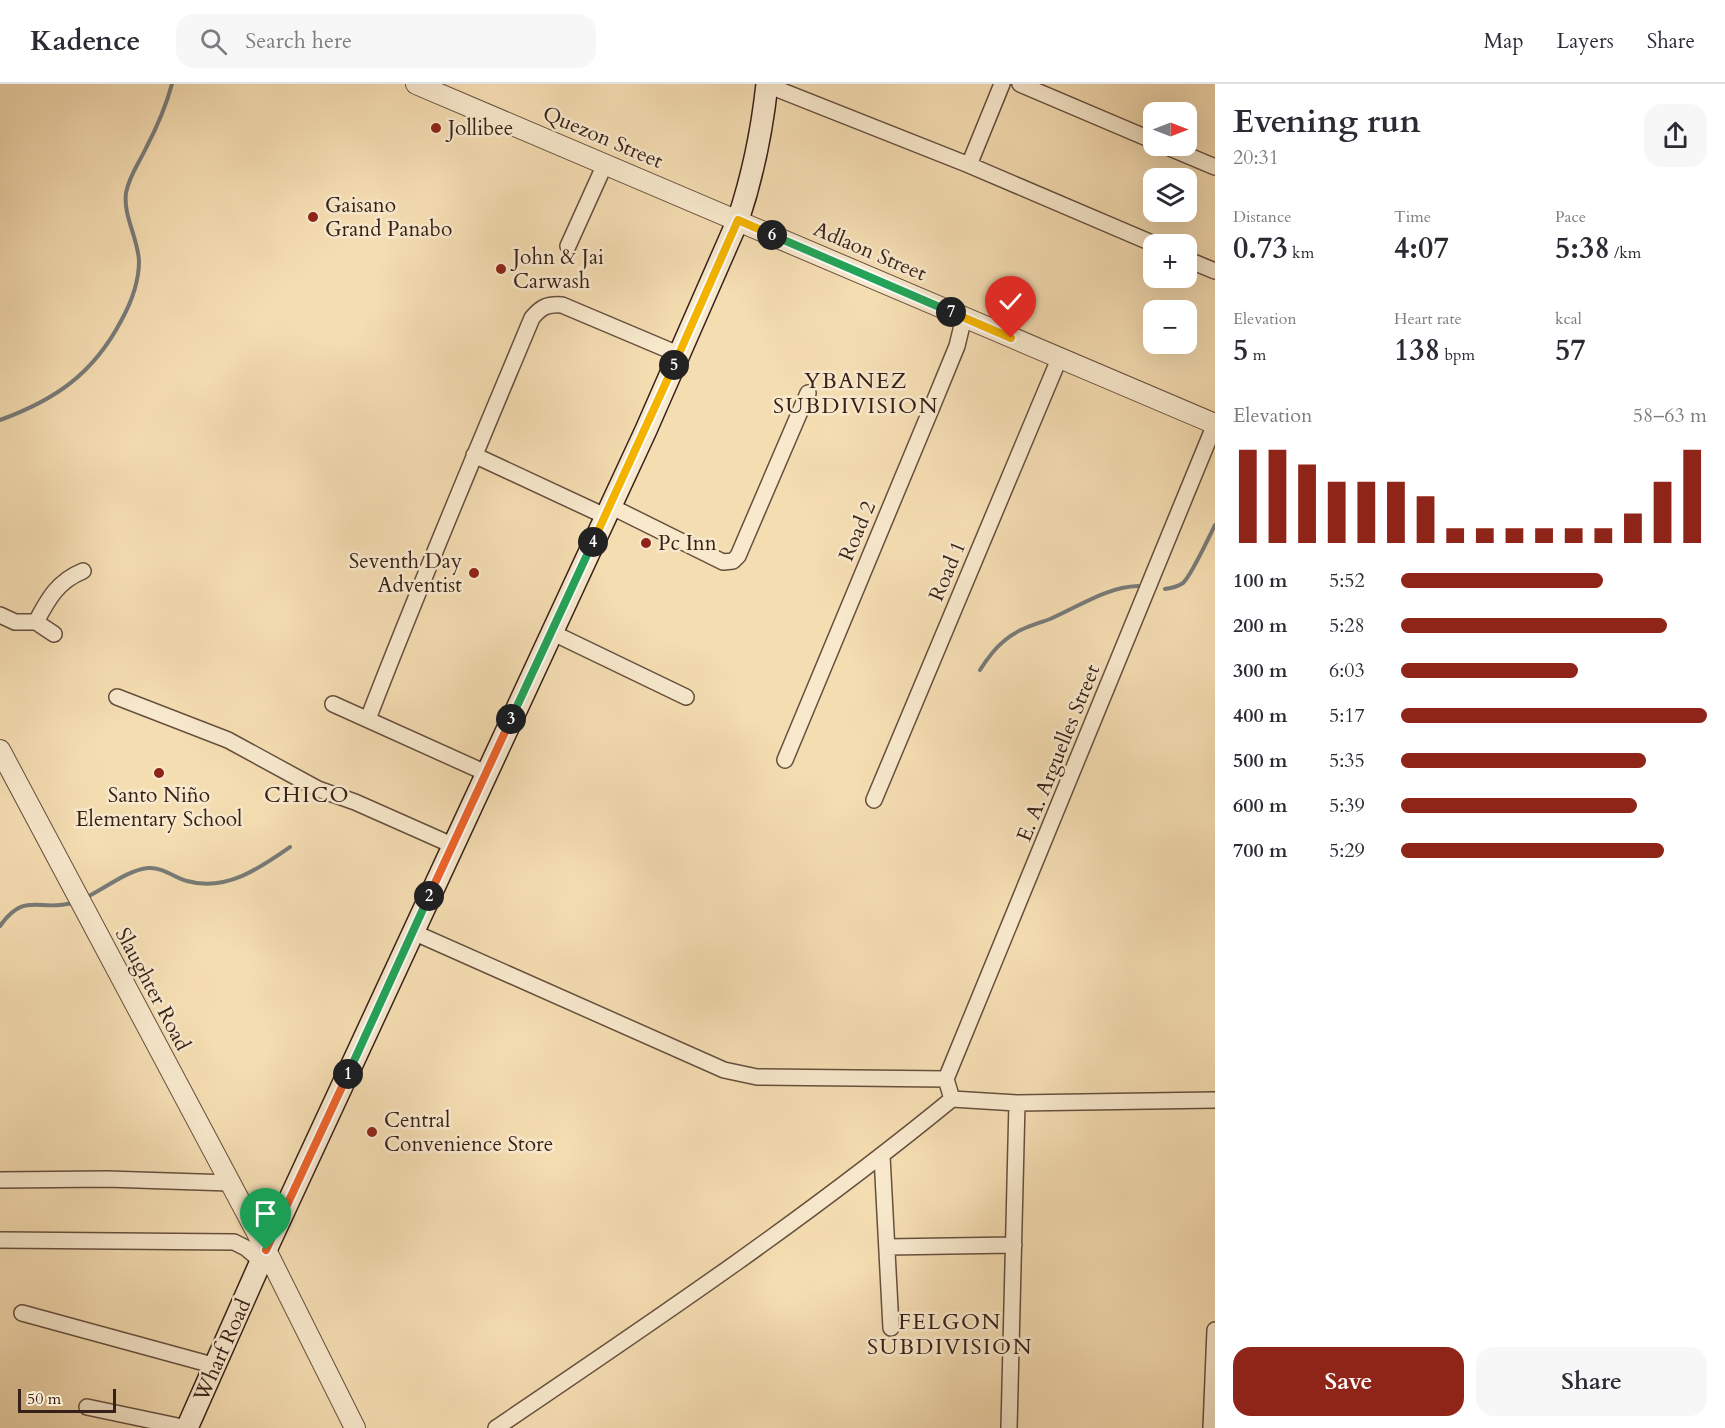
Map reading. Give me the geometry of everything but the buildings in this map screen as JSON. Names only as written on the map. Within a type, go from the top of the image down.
[{"type":"main road","name":"Wharf Road","points":[[187,1428],[452,845],[608,511],[738,220],[759,148],[767,84]]},
{"type":"street","name":"Quezon Street","points":[[416,84],[738,220]]},
{"type":"street","points":[[767,84],[969,165],[1143,239]]},
{"type":"street","points":[[969,165],[1002,84]]},
{"type":"street","points":[[1020,84],[1143,136]]},
{"type":"street","points":[[1189,156],[1215,167]]},
{"type":"street","points":[[568,246],[605,164]]},
{"type":"street","name":"Adlaon Street","points":[[738,220],[1215,424]]},
{"type":"street","points":[[1197,264],[1215,271]]},
{"type":"street","points":[[368,719],[413,602],[532,318],[540,309],[550,304],[562,305],[678,354]]},
{"type":"street","name":"Road 2","points":[[785,760],[957,346],[964,317]]},
{"type":"street","name":"Road 1","points":[[874,800],[1059,359]]},
{"type":"street","points":[[474,455],[723,562],[733,561],[738,556],[808,393]]},
{"type":"street","name":"E. A. Arguelles Street","points":[[946,1079],[1215,424]]},
{"type":"street","points":[[36,622],[47,601],[68,577],[82,571]]},
{"type":"street","points":[[0,615],[15,622],[36,622],[54,634]]},
{"type":"street","points":[[551,632],[686,697]]},
{"type":"street","points":[[117,697],[228,740],[318,789],[355,802],[452,845]]},
{"type":"street","points":[[333,704],[486,773]]},
{"type":"street","name":"Slaughter Road","points":[[0,750],[230,1183],[264,1256],[355,1428]]},
{"type":"street","points":[[413,932],[724,1070],[737,1074],[767,1077],[946,1079],[952,1099]]},
{"type":"street","points":[[496,1428],[642,1328],[882,1156],[952,1099],[1017,1103],[1215,1100]]},
{"type":"street","points":[[1008,1428],[1017,1103]]},
{"type":"street","points":[[882,1156],[891,1328]]},
{"type":"street","points":[[0,1180],[107,1179],[230,1183]]},
{"type":"street","points":[[0,1240],[234,1242],[264,1256]]},
{"type":"street","points":[[887,1247],[1014,1245]]},
{"type":"street","points":[[22,1313],[216,1366]]},
{"type":"street","points":[[1211,1428],[1215,1330]]},
{"type":"street","points":[[87,1407],[187,1428]]},
{"type":"waterway","points":[[0,420],[38,404],[71,383],[98,356],[125,314],[139,269],[138,252],[127,210],[127,187],[161,116],[172,84]]},
{"type":"waterway","points":[[1165,589],[1183,583],[1200,556],[1215,525]]},
{"type":"waterway","points":[[980,670],[997,647],[1020,630],[1050,619],[1092,598],[1126,587],[1138,586]]},
{"type":"waterway","points":[[89,896],[125,875],[148,868],[158,869],[201,884],[229,881],[255,870],[290,847]]},
{"type":"waterway","points":[[0,926],[9,915],[25,906],[72,903]]},
{"type":"place","name":"Jollibee","points":[[436,128]]},
{"type":"place","name":"Gaisano Grand Panabo","points":[[313,217]]},
{"type":"place","name":"John & Jai Carwash","points":[[501,269]]},
{"type":"place","name":"Pc Inn","points":[[646,543]]},
{"type":"place","name":"Seventh Day Adventist","points":[[474,573]]},
{"type":"place","name":"Santo Niño Elementary School","points":[[159,773]]},
{"type":"place","name":"Central Convenience Store","points":[[372,1132]]},
{"type":"district","name":"YBANEZ SUBDIVISION","points":[[856,392]]},
{"type":"district","name":"CHICO","points":[[307,794]]},
{"type":"district","name":"FELGON SUBDIVISION","points":[[950,1334]]},
{"type":"route","points":[[266,1250],[646,430],[738,220],[1011,338]]}]
